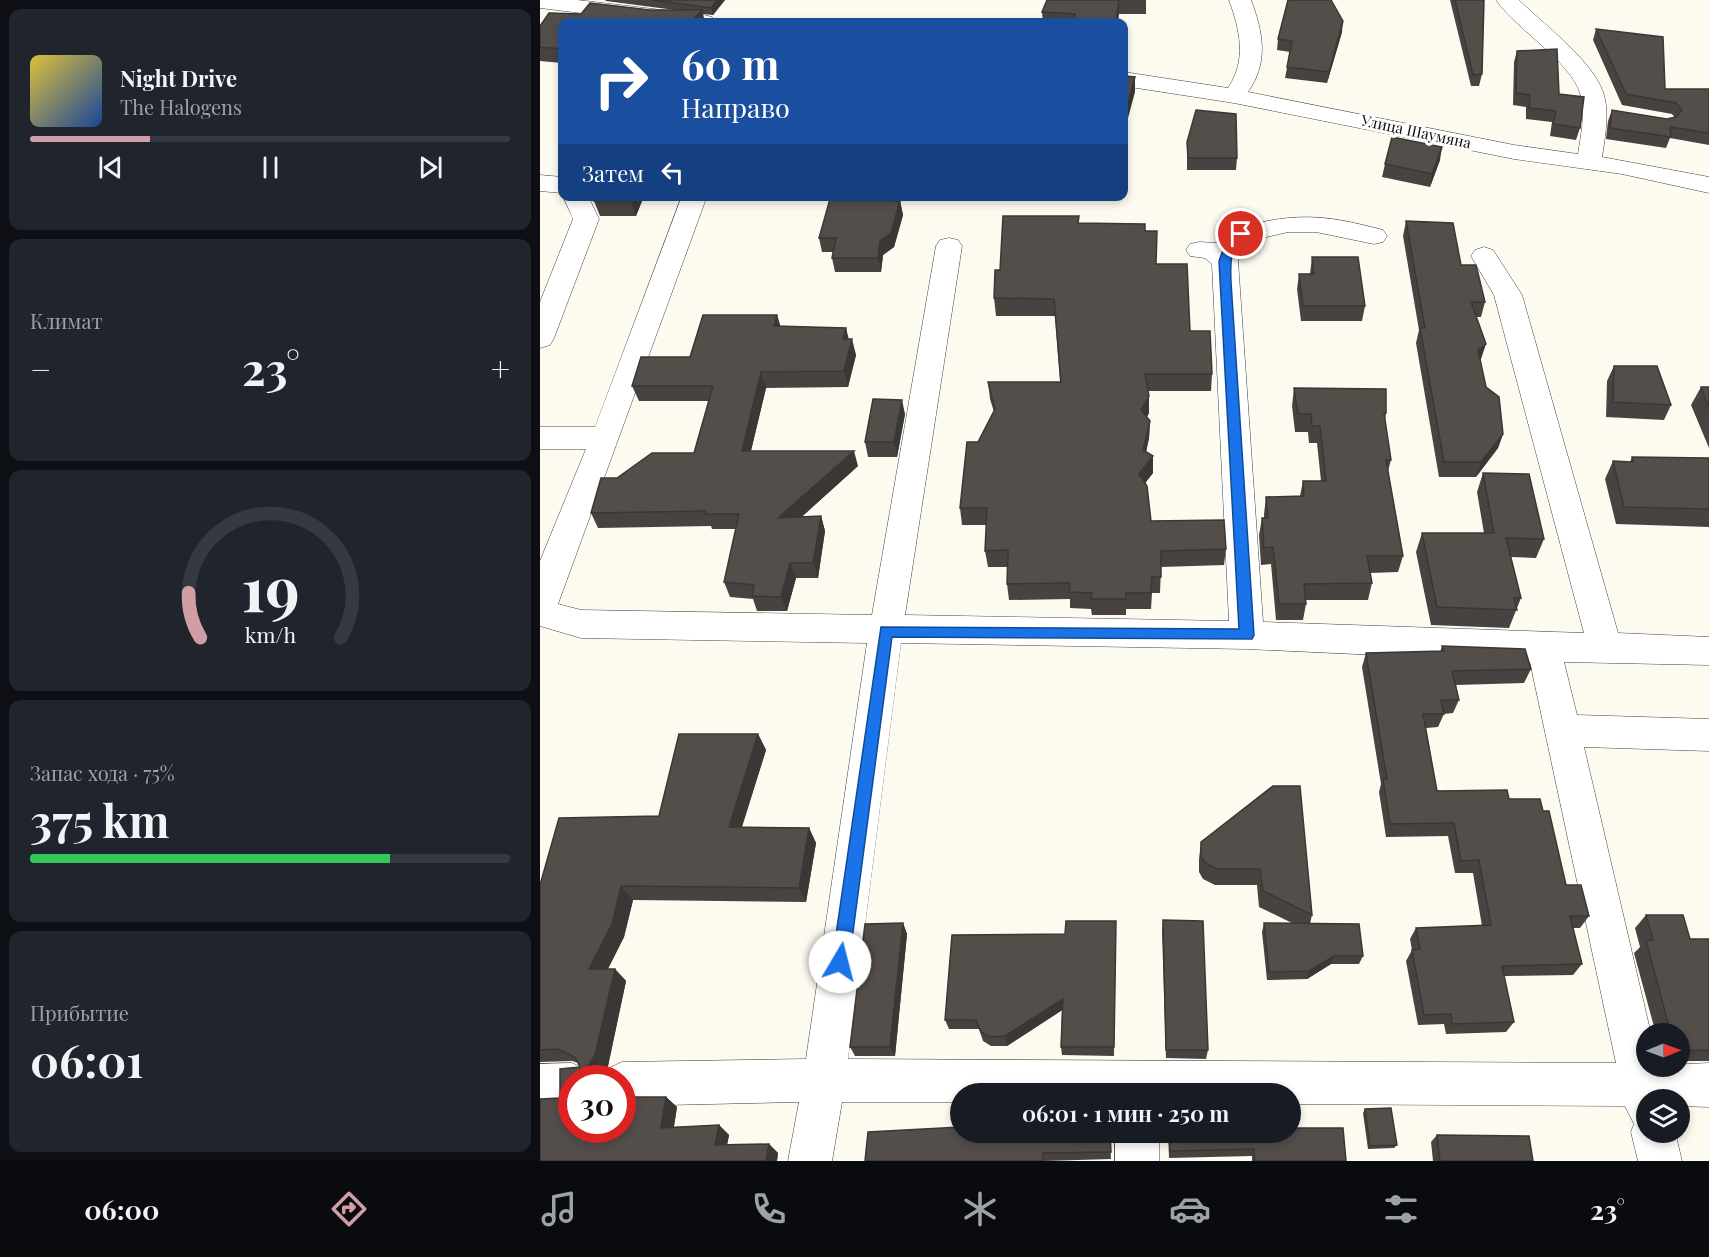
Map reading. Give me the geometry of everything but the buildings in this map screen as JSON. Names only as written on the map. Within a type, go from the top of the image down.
[{"type":"street","points":[[1234,96],[1247,79],[1253,48],[1240,0]]},
{"type":"street","points":[[1507,0],[1582,78],[1591,91],[1593,111],[1589,164]]},
{"type":"street","points":[[540,2],[671,18]]},
{"type":"street","name":"Улица Шаумяна","points":[[1128,81],[1234,96],[1709,185]]},
{"type":"street","points":[[1593,111],[1619,112]]},
{"type":"street","points":[[540,183],[558,185]]},
{"type":"street","points":[[540,338],[586,219],[577,201]]},
{"type":"street","points":[[692,201],[606,438],[542,597],[541,613],[581,624],[862,628],[886,631],[1247,635],[1544,648],[1605,647],[1709,651]]},
{"type":"street","points":[[1247,635],[1212,256],[1241,234],[1288,224],[1316,224],[1374,236]]},
{"type":"street","points":[[810,1161],[824,1080],[886,631],[949,246]]},
{"type":"street","points":[[1484,256],[1508,295],[1605,647]]},
{"type":"street","points":[[540,438],[606,438]]},
{"type":"street","points":[[1544,648],[1642,1089]]},
{"type":"street","points":[[1562,731],[1668,732],[1709,735]]},
{"type":"street","points":[[636,1084],[824,1080],[958,1083]]},
{"type":"street","points":[[540,1086],[558,1085]]},
{"type":"street","points":[[1687,1089],[1709,1085]]},
{"type":"street","points":[[1301,1090],[1636,1097]]},
{"type":"street","points":[[1137,1143],[1137,1161]]},
{"type":"street","points":[[1656,1143],[1660,1161]]},
{"type":"route","points":[[840,962],[886,631],[1247,635],[1225,282],[1225,261],[1231,242],[1241,234]]}]
